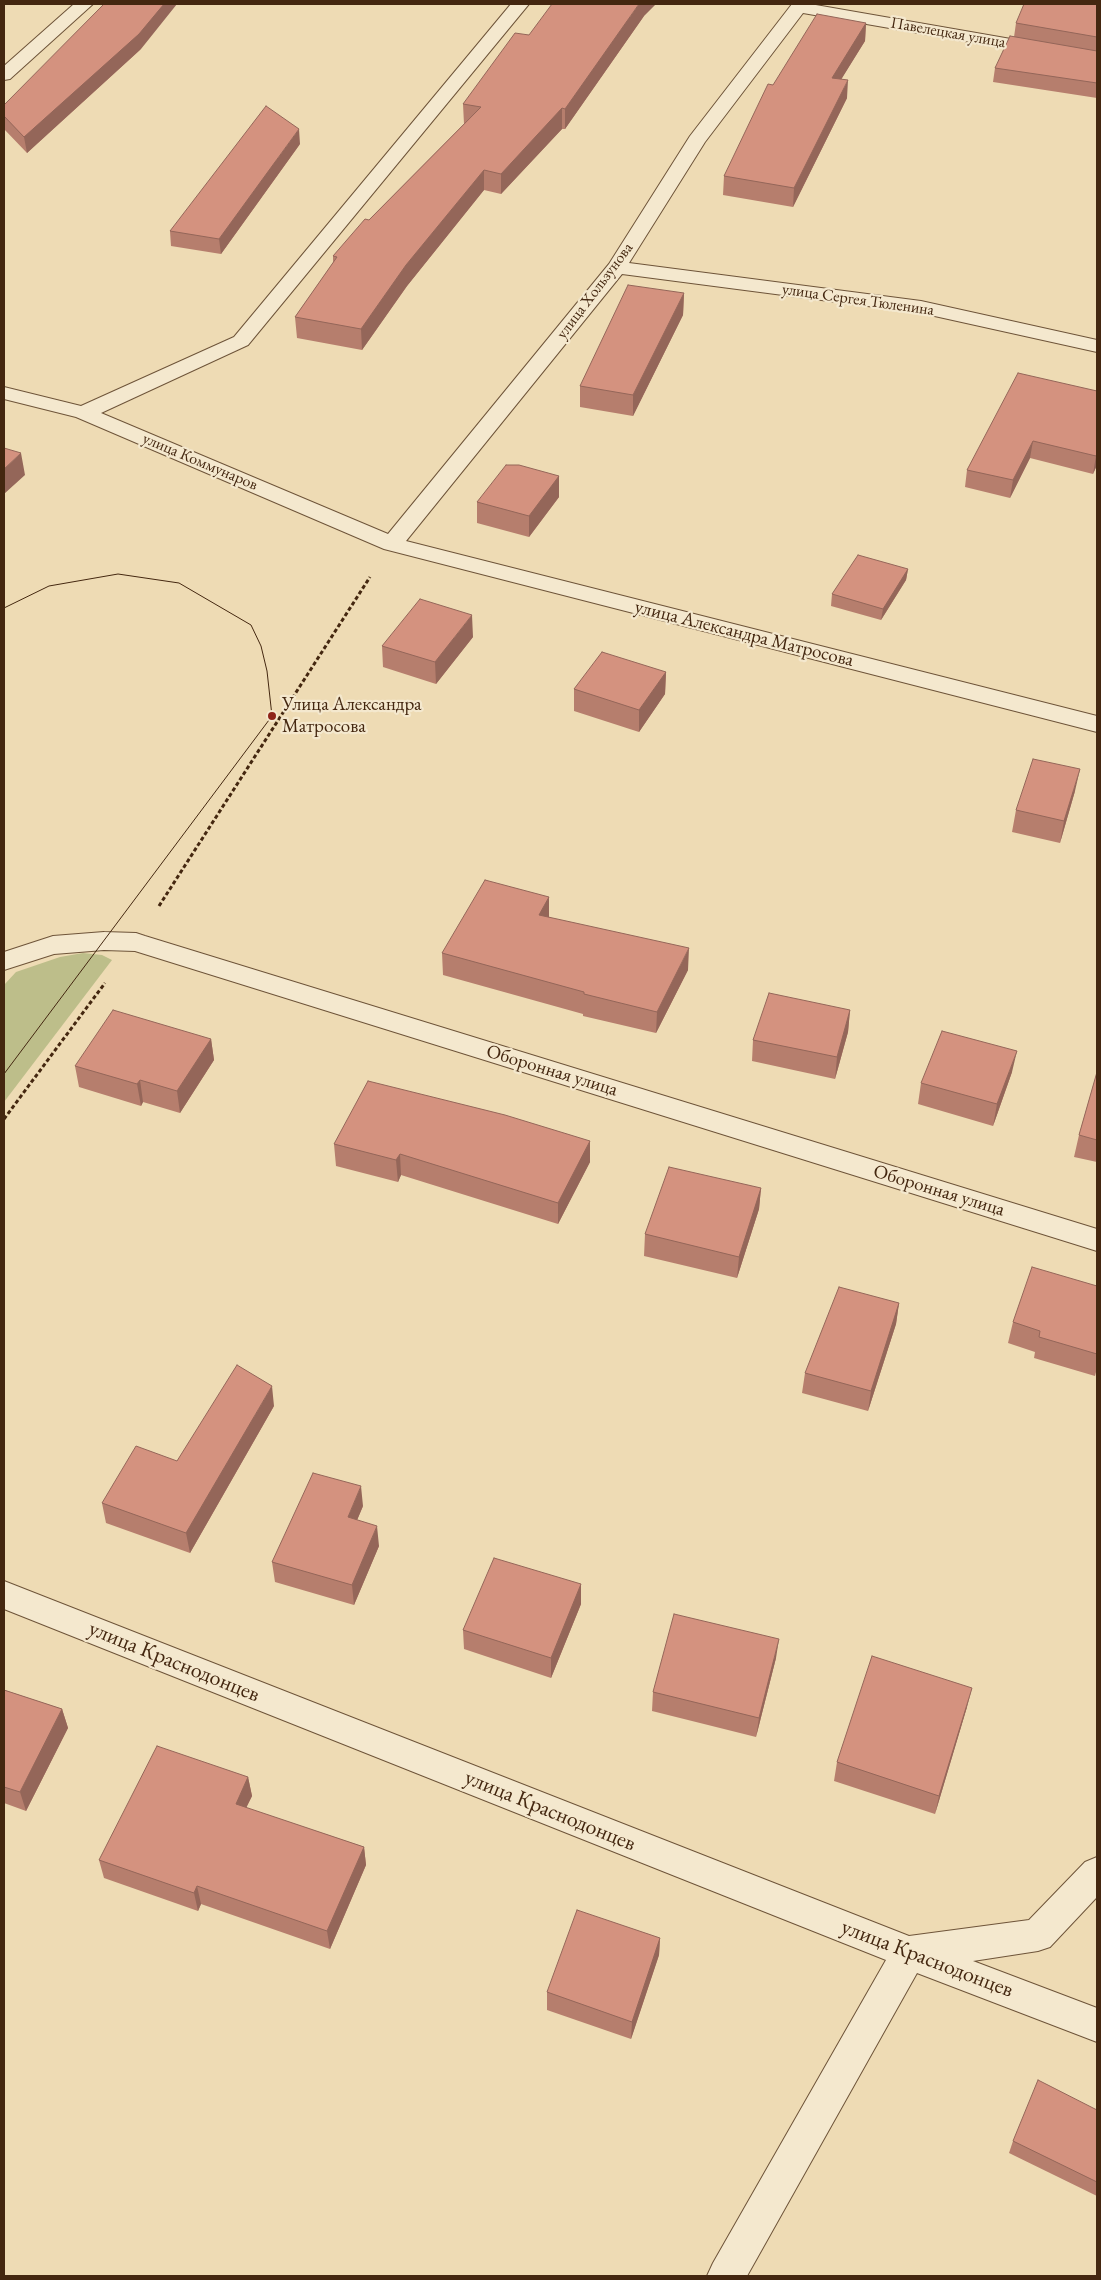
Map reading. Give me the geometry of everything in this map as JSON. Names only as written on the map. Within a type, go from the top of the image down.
[{"type":"street","points":[[4,75],[84,4]]},
{"type":"street","points":[[83,413],[241,341],[520,4]]},
{"type":"street","name":"Павелецкая улица","points":[[800,5],[1097,59]]},
{"type":"street","name":"улица Хользунова","points":[[392,544],[617,267],[697,140],[800,5]]},
{"type":"street","name":"улица Сергея Тюленина","points":[[617,267],[921,307],[1097,346]]},
{"type":"street","name":"улица Коммунаров","points":[[4,393],[83,413],[392,544]]},
{"type":"street","name":"улица Александра Матросова","points":[[392,544],[1097,724]]},
{"type":"street","name":"Оборонная улица","points":[[4,962],[53,945],[104,941],[136,942],[1097,1240]]},
{"type":"street","name":"улица Краснодонцев","points":[[4,1595],[909,1953],[1097,2025]]},
{"type":"street","points":[[726,2276],[909,1953],[1038,1935],[1097,1873]]},
{"type":"path","points":[[4,1119],[136,942],[392,544]]},
{"type":"green space","points":[[83,953],[102,955],[112,960],[4,1102],[4,985],[16,972],[60,957]]},
{"type":"building","points":[[104,4],[164,4],[139,34],[24,137],[4,116],[4,105]]},
{"type":"building","points":[[552,4],[639,4],[565,109],[562,108],[501,174],[484,170],[406,265],[361,329],[295,317],[337,257],[333,256],[365,219],[369,220],[481,107],[463,104],[515,33],[529,35]]},
{"type":"building","points":[[1024,4],[1097,4],[1097,37],[1016,23]]},
{"type":"building","points":[[817,14],[866,23],[832,78],[848,80],[794,188],[724,176],[768,84],[773,85]]},
{"type":"building","points":[[1010,36],[1097,51],[1097,83],[995,68]]},
{"type":"building","points":[[266,106],[299,129],[219,239],[170,231]]},
{"type":"building","points":[[628,285],[684,293],[633,395],[580,386]]},
{"type":"building","points":[[1018,373],[1097,391],[1096,456],[1033,441],[1013,480],[967,470]]},
{"type":"building","points":[[4,448],[21,453],[4,469]]},
{"type":"building","points":[[506,465],[519,465],[559,476],[529,516],[477,502]]},
{"type":"building","points":[[858,555],[908,569],[883,609],[832,594]]},
{"type":"building","points":[[420,599],[472,615],[435,662],[382,646]]},
{"type":"building","points":[[602,652],[666,672],[639,710],[574,689]]},
{"type":"building","points":[[1033,759],[1080,769],[1064,821],[1016,810]]},
{"type":"building","points":[[485,880],[549,897],[539,915],[689,948],[657,1012],[584,994],[584,992],[442,953]]},
{"type":"building","points":[[769,993],[850,1010],[837,1057],[753,1040]]},
{"type":"building","points":[[113,1010],[211,1039],[177,1091],[140,1080],[137,1084],[75,1066]]},
{"type":"building","points":[[942,1031],[1017,1051],[997,1104],[921,1083]]},
{"type":"building","points":[[1097,1072],[1097,1140],[1079,1135]]},
{"type":"building","points":[[368,1081],[505,1115],[590,1141],[558,1203],[400,1154],[396,1160],[334,1144]]},
{"type":"building","points":[[669,1167],[761,1188],[739,1257],[645,1234]]},
{"type":"building","points":[[1032,1267],[1097,1286],[1097,1354],[1039,1337],[1040,1331],[1013,1322]]},
{"type":"building","points":[[839,1287],[899,1303],[871,1391],[805,1373]]},
{"type":"building","points":[[237,1365],[272,1386],[186,1533],[102,1503],[136,1446],[177,1461]]},
{"type":"building","points":[[313,1473],[361,1486],[348,1517],[377,1526],[352,1585],[272,1562]]},
{"type":"building","points":[[494,1558],[581,1584],[551,1658],[463,1630]]},
{"type":"building","points":[[674,1614],[779,1639],[759,1718],[653,1692]]},
{"type":"building","points":[[872,1656],[972,1688],[939,1796],[837,1762]]},
{"type":"building","points":[[4,1690],[62,1709],[20,1792],[4,1787]]},
{"type":"building","points":[[157,1746],[248,1777],[236,1804],[364,1847],[327,1931],[197,1886],[194,1893],[99,1860]]},
{"type":"building","points":[[577,1910],[660,1938],[632,2022],[547,1992]]},
{"type":"building","points":[[1038,2080],[1097,2110],[1097,2182],[1013,2141]]},
{"type":"tram line","points":[[4,608],[49,586],[118,574],[179,583],[251,625],[261,646],[267,671],[272,716],[4,1074]]},
{"type":"place","name":"Улица Александра Матросова","points":[[272,716]]}]
